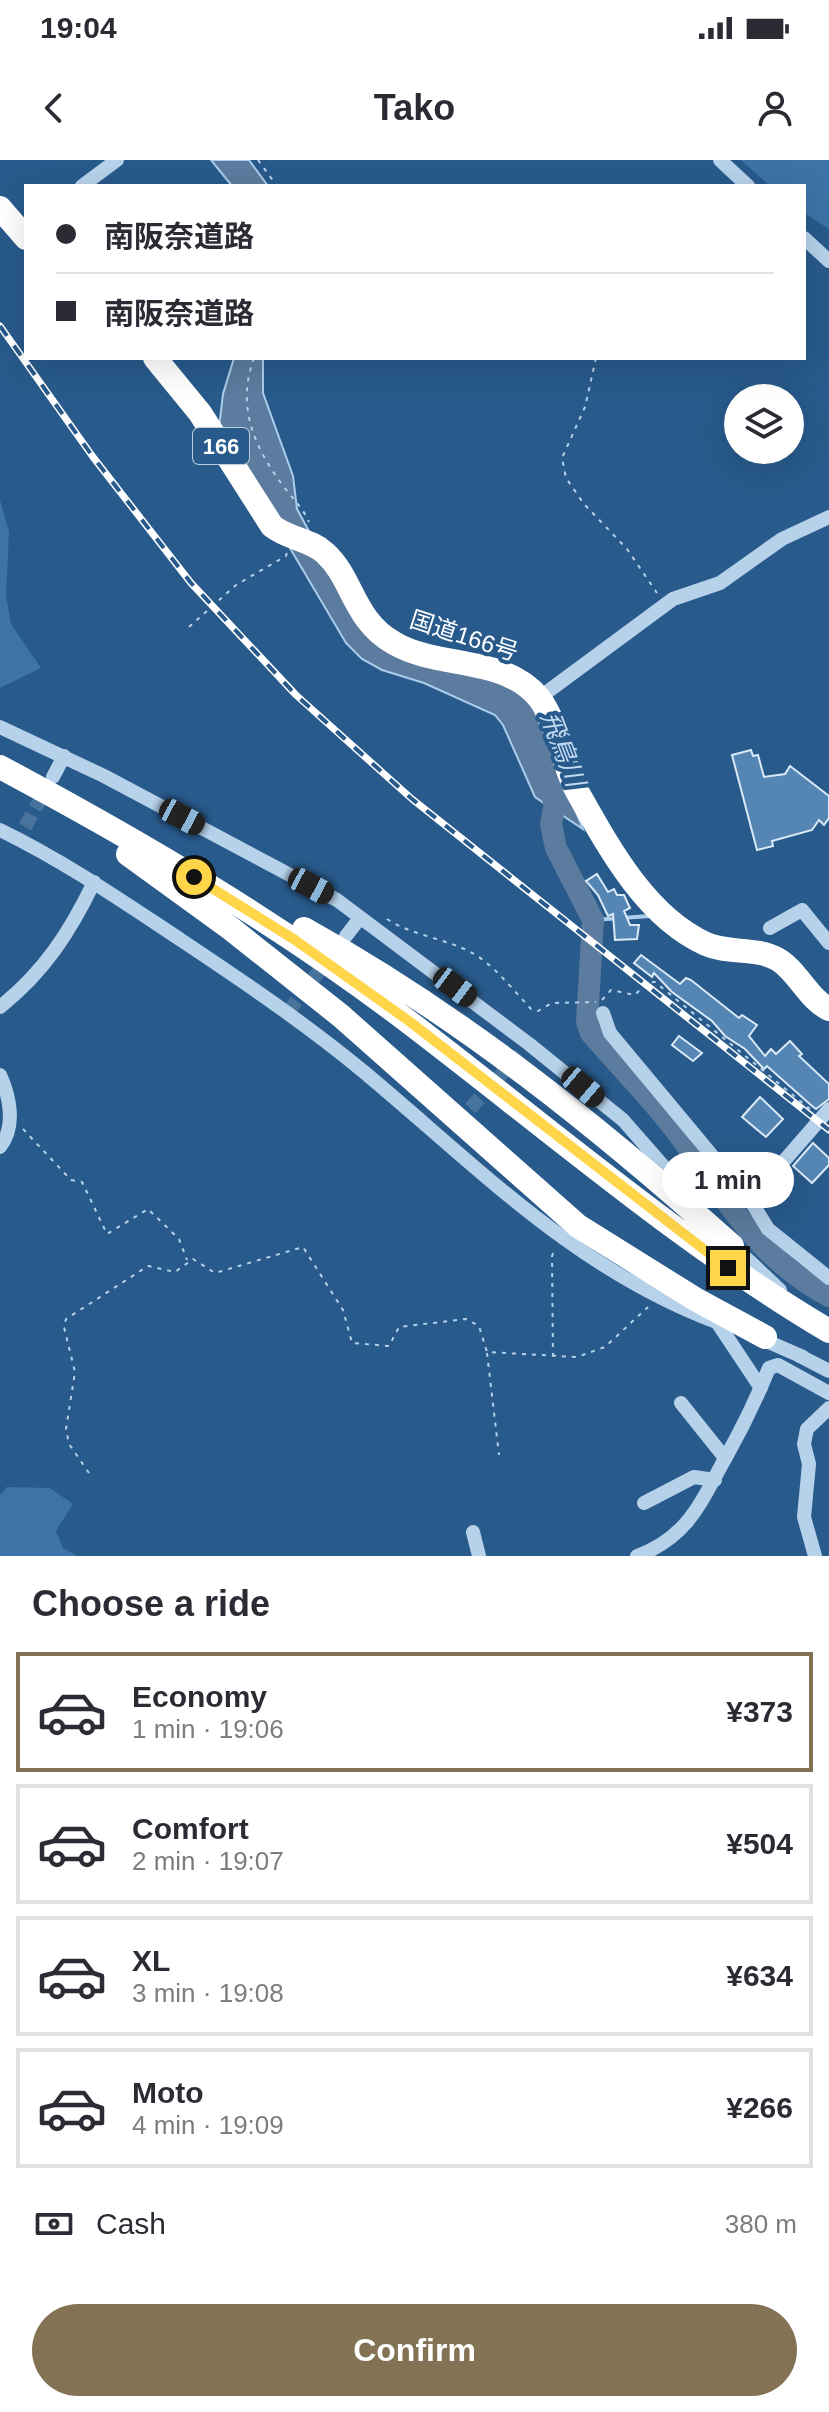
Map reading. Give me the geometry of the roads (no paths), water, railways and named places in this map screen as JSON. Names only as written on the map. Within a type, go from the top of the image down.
[{"type":"highway","points":[[0,208],[24,235]]},
{"type":"highway","name":"国道166号","points":[[157,360],[192,402],[272,526],[282,534],[317,546],[327,554],[366,621],[392,643],[424,657],[488,668],[515,679],[539,698]]},
{"type":"highway","points":[[539,698],[573,785],[600,832],[664,916],[709,945],[765,953],[781,961],[829,1009]]},
{"type":"highway","points":[[0,767],[293,946],[406,1025],[829,1338]]},
{"type":"highway","points":[[0,776],[317,936],[431,1006],[550,1090],[715,1254],[829,1331]]},
{"type":"highway","points":[[89,820],[341,1016],[578,1226],[695,1299],[765,1337]]},
{"type":"street","points":[[85,184],[117,160]]},
{"type":"street","points":[[720,160],[746,184]]},
{"type":"street","points":[[806,240],[829,261]]},
{"type":"street","points":[[539,698],[664,605],[720,583],[782,539],[829,517]]},
{"type":"street","points":[[0,727],[64,756],[337,900],[524,1049],[623,1120],[715,1254],[829,1322]]},
{"type":"street","points":[[53,777],[64,756]]},
{"type":"street","points":[[0,830],[22,833],[288,1012],[595,1263],[656,1296],[803,1357]]},
{"type":"street","points":[[0,1007],[42,970],[72,928],[94,882]]},
{"type":"street","points":[[770,928],[802,910],[829,943]]},
{"type":"street","points":[[346,936],[360,918]]},
{"type":"street","points":[[601,1008],[610,1033],[754,1206],[768,1229],[829,1278]]},
{"type":"street","points":[[0,1075],[5,1086],[9,1127],[9,1135],[0,1147]]},
{"type":"street","points":[[754,1206],[765,1183],[825,1113]]},
{"type":"street","points":[[443,1139],[453,1127]]},
{"type":"street","points":[[717,1322],[761,1388]]},
{"type":"street","points":[[765,1337],[829,1371]]},
{"type":"street","points":[[637,1556],[651,1551],[681,1527],[704,1502],[725,1458],[742,1433],[769,1368],[778,1365],[829,1393]]},
{"type":"street","points":[[681,1403],[725,1458]]},
{"type":"street","points":[[815,1556],[804,1517],[809,1478],[804,1444],[807,1429],[829,1408]]},
{"type":"street","points":[[644,1503],[694,1477],[715,1480]]},
{"type":"street","points":[[473,1532],[479,1556]]},
{"type":"waterway","name":"飛鳥川","points":[[547,784],[555,803],[551,824],[556,848],[593,920],[587,1022],[591,1033],[665,1117],[733,1210],[766,1249],[805,1282],[829,1296]]},
{"type":"waterway","points":[[593,920],[650,916]]},
{"type":"tunnel","points":[[25,827],[48,786]]},
{"type":"tunnel","points":[[288,1012],[329,958]]},
{"type":"tunnel","points":[[456,1124],[520,1054]]},
{"type":"railway","points":[[0,326],[24,360]]},
{"type":"railway","points":[[24,360],[93,457],[191,583],[296,695],[412,799],[829,1130]]}]
